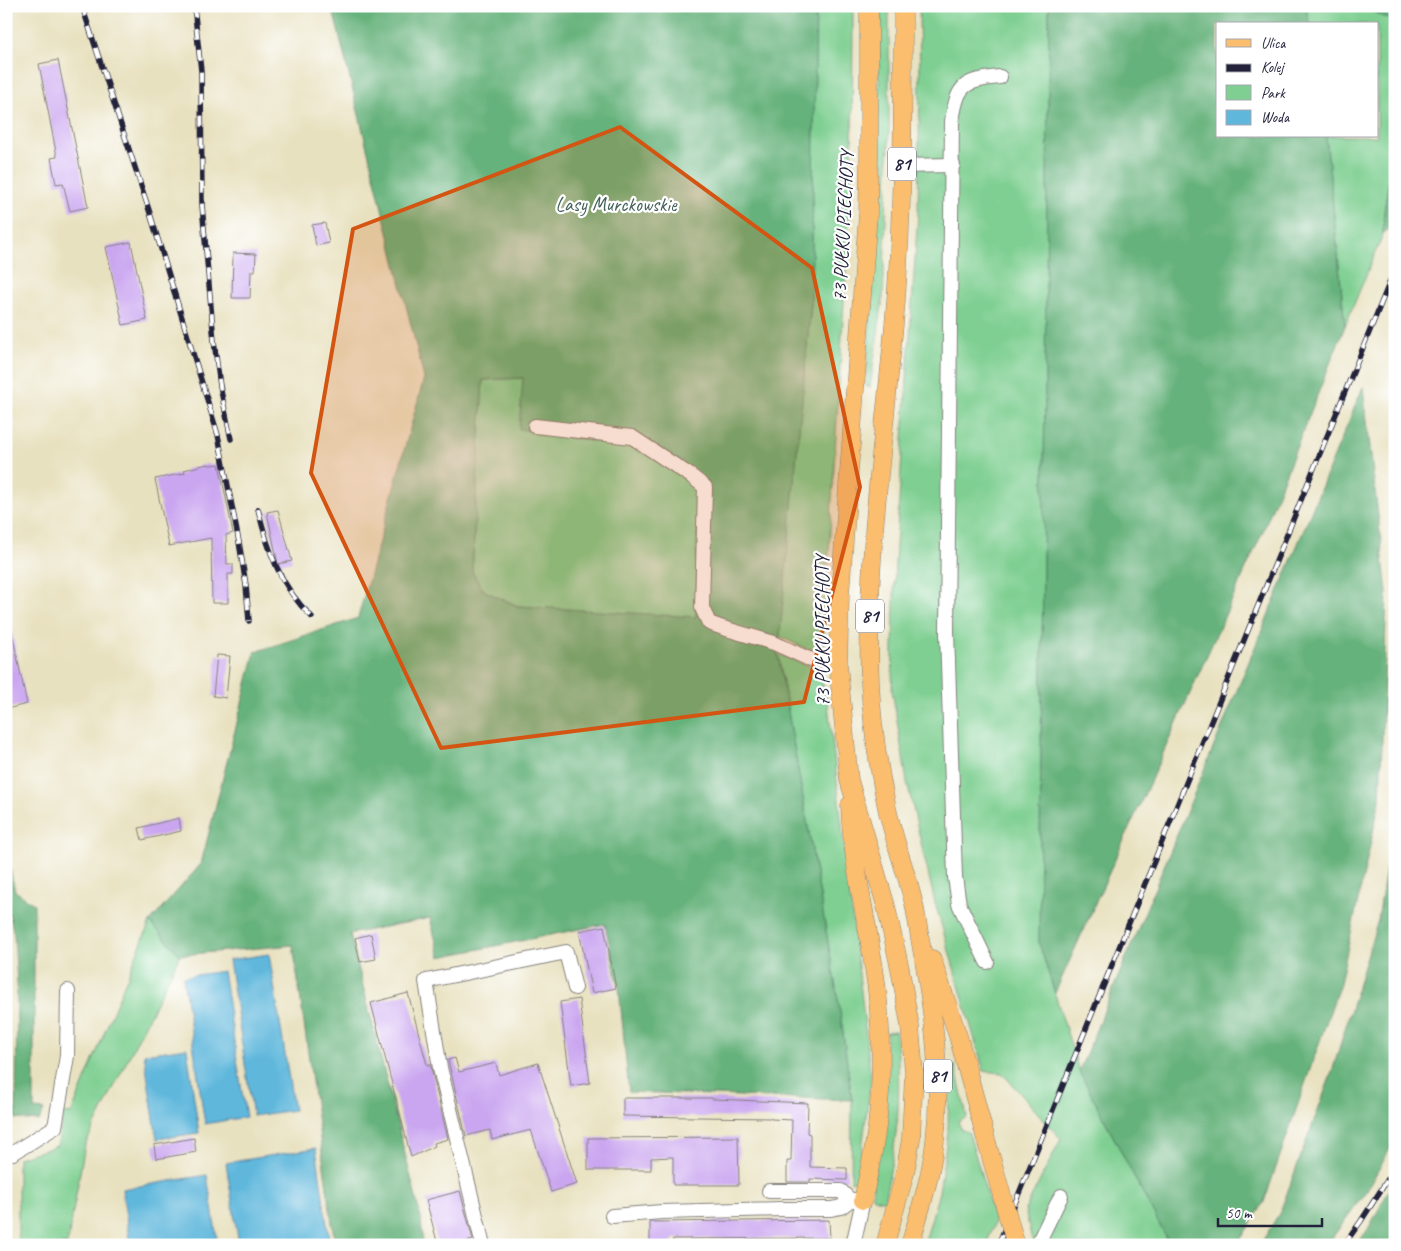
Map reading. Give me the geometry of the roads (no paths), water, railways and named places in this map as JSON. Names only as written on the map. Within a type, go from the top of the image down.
[{"type":"main road","name":"73 PUŁKU PIECHOTY","points":[[869,6],[868,214],[840,595],[838,664],[849,780],[886,906],[910,1026],[914,1072],[911,1139],[905,1174],[885,1245]]},
{"type":"main road","name":"81","points":[[903,6],[902,166],[896,301],[873,553],[870,610],[870,683],[876,752],[887,810],[914,906],[934,1019],[938,1067],[938,1103],[934,1150],[926,1191],[910,1245]]},
{"type":"main road","points":[[849,780],[851,834],[878,998],[881,1048],[877,1126],[856,1200]]},
{"type":"main road","points":[[914,906],[958,1036],[1016,1245]]},
{"type":"street","points":[[987,962],[959,904],[955,877],[947,632],[952,121],[958,92],[973,80],[1000,77]]},
{"type":"street","points":[[902,166],[952,165]]},
{"type":"street","points":[[535,426],[632,437],[691,476],[705,487],[702,608],[709,623],[774,642],[809,659],[838,664]]},
{"type":"street","points":[[483,1245],[440,1068],[426,981],[566,952],[575,988]]},
{"type":"street","points":[[6,1154],[12,1153],[55,1127],[67,1056],[68,991]]},
{"type":"street","points":[[769,1191],[841,1192],[856,1200]]},
{"type":"street","points":[[1037,1245],[1061,1196]]},
{"type":"street","points":[[612,1216],[662,1212],[831,1210],[856,1200]]},
{"type":"street","points":[[853,1245],[856,1200]]},
{"type":"water","points":[[269,954],[294,1110],[253,1116],[229,960]]},
{"type":"water","points":[[223,971],[246,1117],[205,1124],[183,977]]},
{"type":"water","points":[[187,1048],[199,1133],[157,1139],[144,1054]]},
{"type":"water","points":[[316,1148],[330,1245],[239,1245],[226,1163]]},
{"type":"water","points":[[207,1175],[218,1245],[130,1245],[122,1189]]},
{"type":"railway","points":[[82,6],[149,210],[218,435],[239,542],[246,585],[249,621]]},
{"type":"railway","points":[[194,6],[201,71],[202,205],[214,341],[220,386],[231,439]]},
{"type":"railway","points":[[998,1245],[1395,269]]},
{"type":"railway","points":[[258,509],[266,539],[283,580],[291,593],[312,617]]},
{"type":"railway","points":[[1344,1245],[1395,1168]]},
{"type":"park label","name":"Lasy Murckowskie","points":[[616,204]]}]
